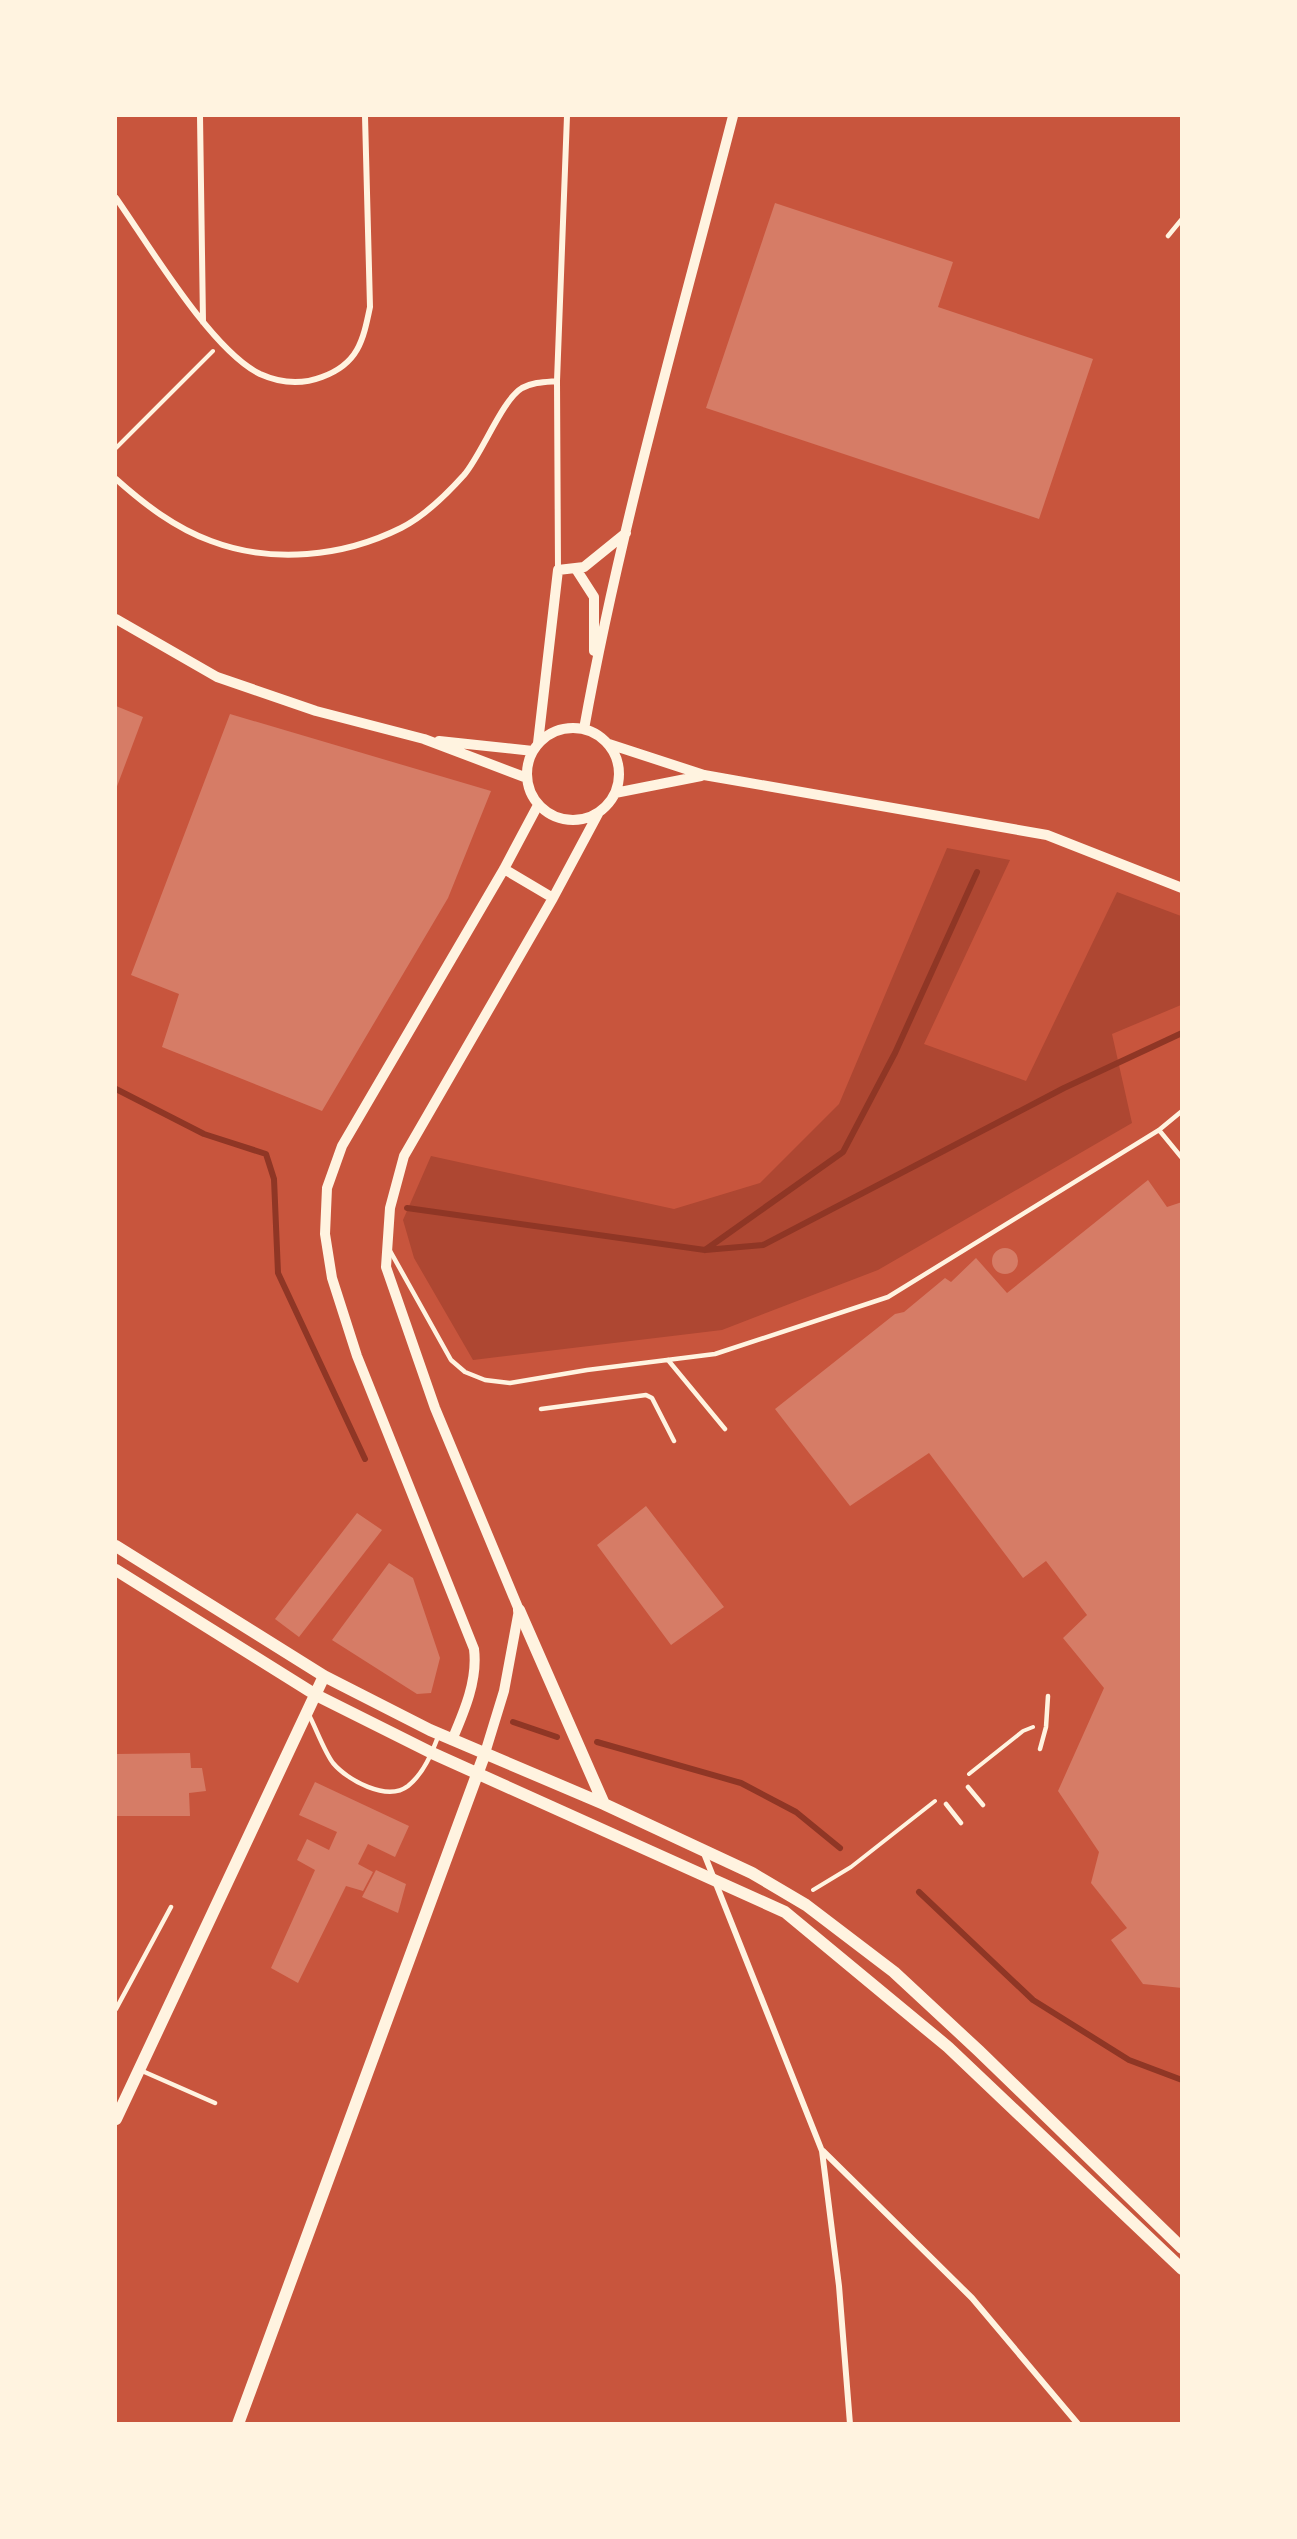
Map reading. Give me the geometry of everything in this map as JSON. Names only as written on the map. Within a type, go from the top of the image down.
[{"type":"main road","points":[[116,1546],[324,1676],[452,1740],[604,1804],[702,1849],[752,1873],[806,1905],[894,1972],[1182,2248]]},
{"type":"main road","points":[[116,1570],[316,1695],[432,1753],[785,1912],[930,2032],[1055,2147],[1182,2269]]},
{"type":"main road","points":[[519,1610],[604,1804]]},
{"type":"main road","points":[[116,2119],[324,1676]]},
{"type":"main road","points":[[237,2424],[485,1753]]},
{"type":"street","points":[[200,116],[203,322]]},
{"type":"street","points":[[116,198],[203,322],[235,357],[260,374],[285,382],[309,382],[333,373],[352,359],[363,338],[370,307],[365,116]]},
{"type":"street","points":[[567,116],[557,381],[558,570],[535,747],[527,764],[530,792],[538,805],[548,813],[567,820],[586,818],[599,812],[615,793],[619,776],[617,759],[609,744]]},
{"type":"street","points":[[584,729],[626,533],[733,116]]},
{"type":"street","points":[[116,479],[139,499],[179,526],[211,541],[279,555],[320,554],[366,542],[402,527],[428,510],[464,474],[486,443],[506,405],[520,389],[534,383],[557,381]]},
{"type":"street","points":[[558,570],[576,569],[592,562],[626,533]]},
{"type":"street","points":[[576,569],[594,597],[594,676]]},
{"type":"street","points":[[116,620],[217,677],[316,711],[424,739],[527,778]]},
{"type":"street","points":[[424,739],[535,747],[559,730],[572,727],[584,729],[598,735],[609,744],[704,775],[1047,835],[1182,888]]},
{"type":"street","points":[[615,793],[704,775]]},
{"type":"street","points":[[452,1740],[474,1679],[476,1664],[474,1649],[357,1356],[332,1278],[325,1234],[327,1188],[342,1146],[504,869],[538,805]]},
{"type":"street","points":[[485,1753],[504,1691],[519,1610],[435,1408],[386,1267],[390,1208],[404,1156],[553,898],[599,812]]},
{"type":"street","points":[[504,869],[553,898]]},
{"type":"street","points":[[702,1849],[822,2151],[839,2286],[850,2424]]},
{"type":"street","points":[[822,2151],[972,2298],[1078,2424]]},
{"type":"lane","points":[[1168,236],[1182,219]]},
{"type":"lane","points":[[387,1244],[451,1360],[465,1372],[485,1380],[510,1383],[715,1354],[888,1297],[1159,1130],[1182,1111]]},
{"type":"lane","points":[[1159,1130],[1182,1158]]},
{"type":"lane","points":[[668,1360],[725,1429]]},
{"type":"lane","points":[[541,1409],[646,1395],[652,1398],[674,1441]]},
{"type":"lane","points":[[1040,1749],[1046,1727],[1048,1696]]},
{"type":"lane","points":[[308,1713],[331,1760],[344,1775],[368,1788],[390,1790],[406,1788],[420,1773],[432,1753],[439,1734]]},
{"type":"lane","points":[[968,1787],[983,1805]]},
{"type":"lane","points":[[946,1804],[961,1822]]},
{"type":"lane","points":[[116,2009],[171,1907]]},
{"type":"lane","points":[[139,2069],[215,2103]]},
{"type":"path","points":[[116,448],[222,342]]},
{"type":"path","points":[[966,1777],[1023,1731],[1037,1726],[1046,1727]]},
{"type":"path","points":[[810,1892],[851,1867],[940,1797]]},
{"type":"shaded area","points":[[947,848],[1010,860],[924,1044],[1026,1081],[1117,892],[1181,916],[1181,1005],[1112,1034],[1132,1123],[878,1270],[722,1330],[473,1360],[414,1258],[403,1220],[431,1156],[674,1209],[760,1183],[839,1104]]},
{"type":"building","points":[[775,203],[953,262],[938,307],[1093,359],[1039,519],[706,408]]},
{"type":"building","points":[[116,706],[143,717],[116,789]]},
{"type":"building","points":[[230,714],[491,791],[448,898],[322,1111],[162,1047],[179,994],[131,975]]},
{"type":"building","points":[[1148,1180],[1167,1207],[1182,1202],[1182,1988],[1143,1984],[1111,1940],[1127,1928],[1091,1883],[1099,1852],[1058,1791],[1104,1688],[1063,1638],[1087,1615],[1046,1561],[1023,1578],[929,1453],[850,1506],[775,1409],[895,1314],[904,1312],[945,1278],[951,1282],[976,1258],[1007,1293]]},
{"type":"building","points":[[1005,1248],[1014,1252],[1018,1261],[1014,1270],[1005,1274],[996,1270],[992,1261],[996,1252]]},
{"type":"building","points":[[646,1506],[724,1607],[671,1645],[597,1545]]},
{"type":"building","points":[[357,1513],[382,1530],[299,1637],[275,1619]]},
{"type":"building","points":[[389,1563],[413,1578],[440,1658],[431,1693],[417,1694],[332,1640]]},
{"type":"building","points":[[190,1753],[191,1768],[202,1768],[206,1791],[189,1793],[190,1816],[116,1816],[116,1754]]},
{"type":"building","points":[[315,1782],[409,1826],[395,1857],[368,1844],[358,1864],[373,1872],[363,1891],[346,1886],[298,1983],[271,1968],[315,1870],[297,1860],[307,1839],[329,1850],[337,1832],[299,1815]]},
{"type":"building","points":[[376,1870],[406,1884],[398,1913],[362,1897]]},
{"type":"waterway","points":[[705,1250],[843,1152],[895,1053],[977,872]]},
{"type":"waterway","points":[[407,1208],[705,1250],[763,1245],[1064,1088],[1182,1033]]},
{"type":"waterway","points":[[116,1089],[204,1134],[266,1154],[274,1179],[278,1273],[365,1459]]},
{"type":"waterway","points":[[513,1722],[557,1737]]},
{"type":"waterway","points":[[597,1742],[741,1783],[796,1812],[840,1848]]},
{"type":"waterway","points":[[919,1892],[1033,2000],[1129,2060],[1182,2080]]}]
